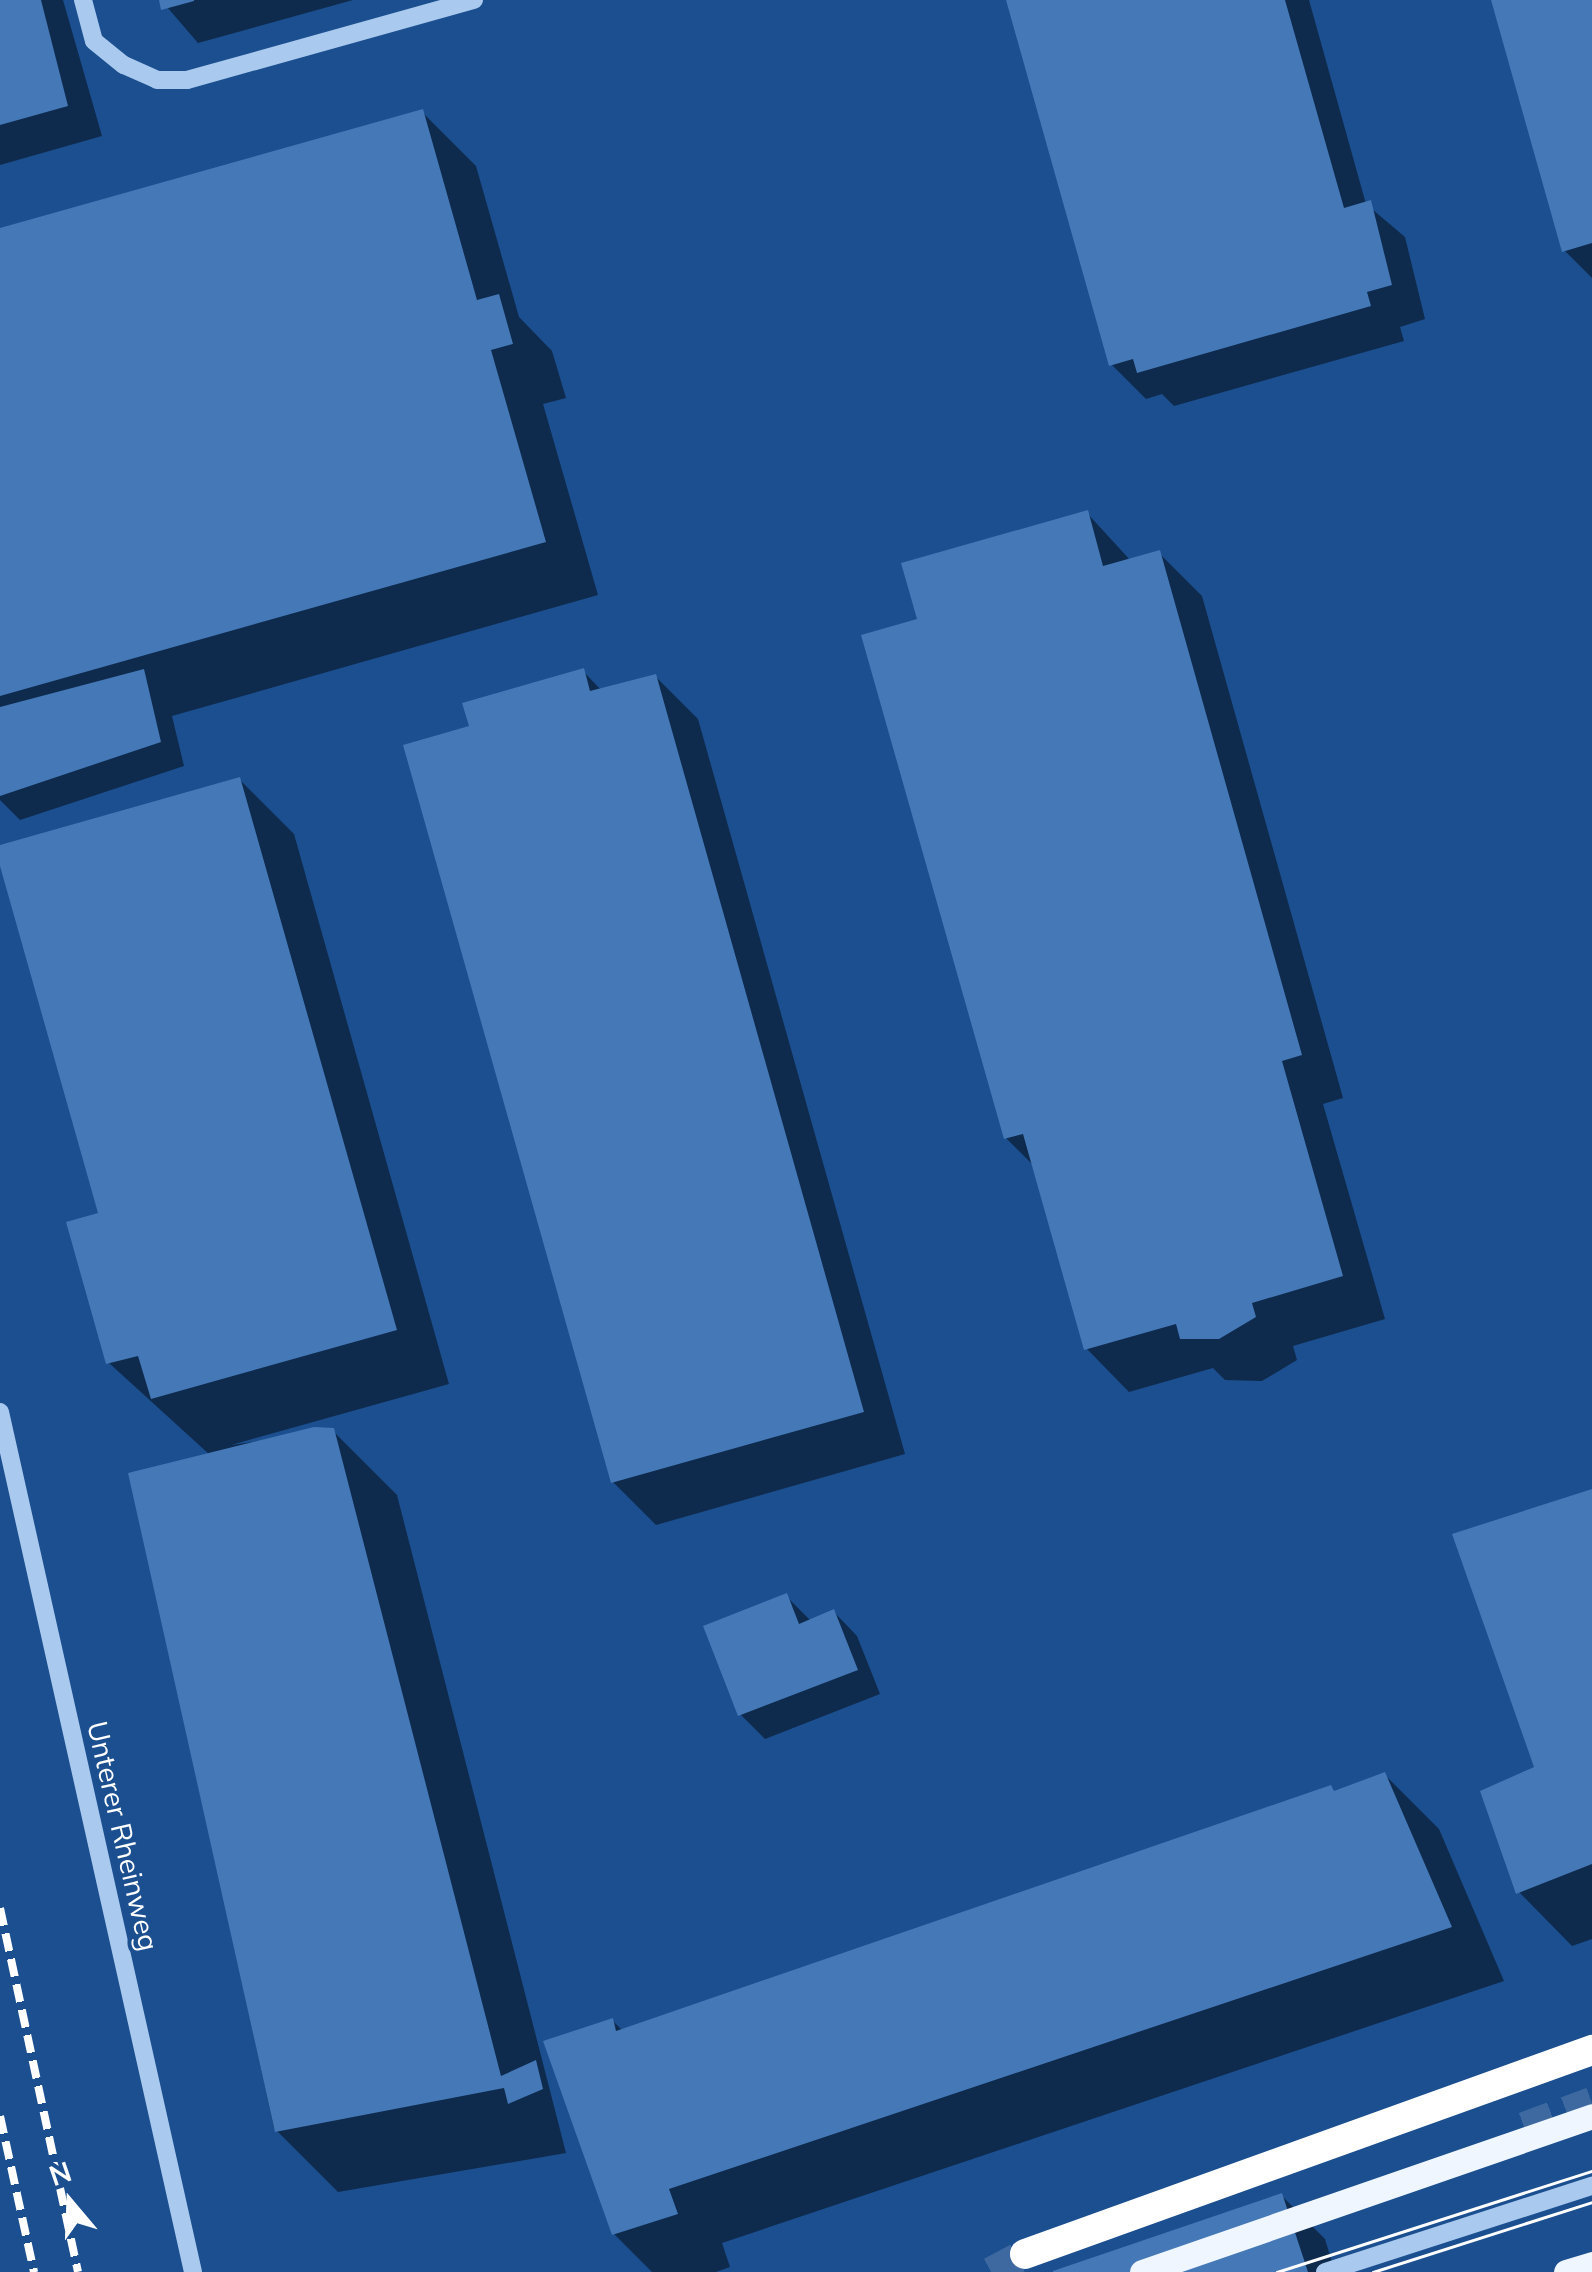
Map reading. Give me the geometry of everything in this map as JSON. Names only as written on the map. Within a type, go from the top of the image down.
[{"type":"highway","points":[[1026,2254],[1592,2050]]},
{"type":"main road","points":[[1142,2272],[1592,2116]]},
{"type":"main road","points":[[1566,2272],[1592,2264]]},
{"type":"street","points":[[82,0],[94,41],[124,65],[157,80],[187,80],[474,0]]},
{"type":"street","name":"Unterer Rheinweg","points":[[0,1412],[193,2272]]},
{"type":"street","points":[[1325,2272],[1592,2186]]},
{"type":"building","points":[[0,0],[41,0],[68,106],[0,125]]},
{"type":"building","points":[[159,0],[194,0],[194,1],[161,10]]},
{"type":"building","points":[[1006,0],[1285,0],[1344,208],[1371,200],[1392,285],[1367,292],[1371,306],[1137,373],[1133,359],[1109,366]]},
{"type":"building","points":[[1491,0],[1592,0],[1592,243],[1562,252]]},
{"type":"building","points":[[423,109],[477,300],[499,294],[513,344],[491,350],[546,542],[0,696],[0,228]]},
{"type":"building","points":[[1088,510],[1103,566],[1160,550],[1302,1055],[1282,1061],[1343,1276],[1252,1303],[1256,1317],[1219,1339],[1180,1339],[1176,1324],[1084,1350],[1023,1134],[1004,1139],[861,635],[917,619],[901,563]]},
{"type":"building","points":[[584,668],[590,691],[656,674],[864,1412],[611,1483],[403,745],[469,726],[462,703]]},
{"type":"building","points":[[144,669],[161,742],[0,796],[0,707]]},
{"type":"building","points":[[240,777],[397,1330],[151,1399],[138,1356],[106,1364],[66,1222],[98,1213],[0,866],[0,845]]},
{"type":"building","points":[[314,1427],[334,1428],[501,2076],[536,2060],[543,2089],[508,2104],[504,2088],[275,2132],[128,1473]]},
{"type":"building","points":[[1592,1489],[1592,1864],[1516,1894],[1480,1791],[1534,1767],[1452,1534]]},
{"type":"building","points":[[787,1593],[799,1624],[834,1609],[858,1670],[738,1716],[703,1626]]},
{"type":"building","points":[[1385,1772],[1452,1927],[669,2189],[678,2214],[612,2235],[543,2041],[613,2018],[616,2031],[1331,1785],[1334,1791]]},
{"type":"building","points":[[1282,2193],[1308,2272],[1053,2272],[1053,2271]]},
{"type":"tunnel","points":[[1524,2127],[1592,2102]]},
{"type":"tunnel","points":[[991,2272],[1025,2254]]},
{"type":"tram line","points":[[1277,2272],[1592,2171]]},
{"type":"tram line","points":[[1373,2272],[1592,2202]]},
{"type":"railway","points":[[0,1908],[78,2272]]},
{"type":"railway","points":[[0,2116],[34,2272]]}]
